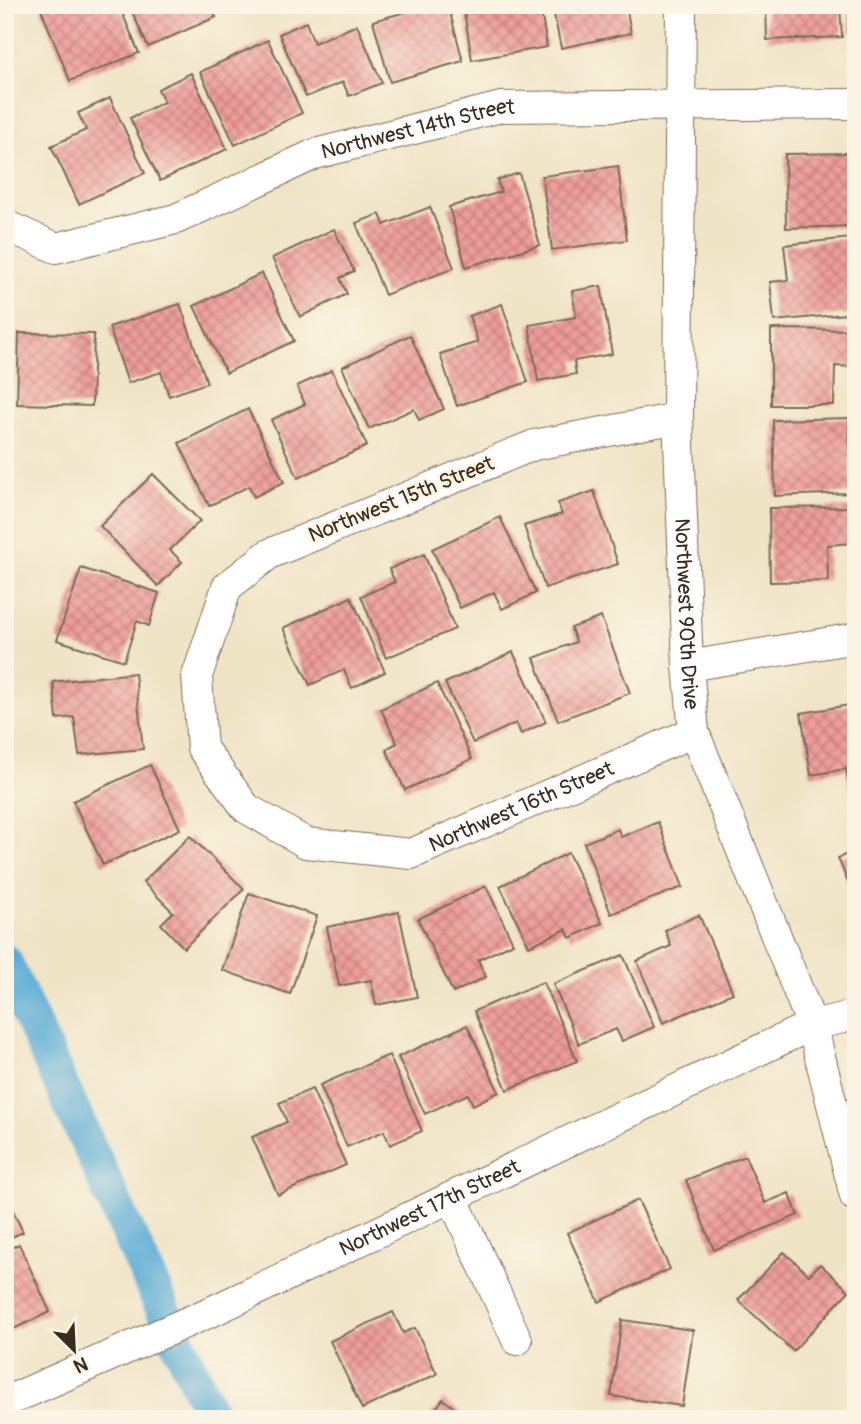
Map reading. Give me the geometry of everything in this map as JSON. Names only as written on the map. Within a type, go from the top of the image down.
[{"type":"street","name":"Northwest 90th Drive","points":[[681,5],[678,107],[678,418],[688,666],[694,732],[812,1025],[855,1196]]},
{"type":"street","name":"Northwest 14th Street","points":[[5,225],[56,248],[176,219],[315,154],[501,107],[856,104]]},
{"type":"street","name":"Northwest 15th Street","points":[[197,677],[227,587],[269,554],[534,445],[678,418]]},
{"type":"street","points":[[688,666],[856,638]]},
{"type":"street","name":"Northwest 16th Street","points":[[197,677],[202,748],[246,808],[306,843],[411,854],[694,732]]},
{"type":"street","name":"Northwest 17th Street","points":[[5,1402],[217,1309],[812,1025],[856,1014]]},
{"type":"street","points":[[452,1198],[517,1340]]},
{"type":"building","points":[[51,5],[119,5],[139,53],[70,81],[41,9]]},
{"type":"building","points":[[129,5],[211,5],[216,17],[148,47]]},
{"type":"building","points":[[411,5],[448,5],[463,61],[390,82],[373,21],[413,10]]},
{"type":"building","points":[[463,5],[540,5],[547,47],[472,60]]},
{"type":"building","points":[[552,5],[626,5],[631,33],[561,48]]},
{"type":"building","points":[[766,5],[840,5],[842,37],[767,40]]},
{"type":"building","points":[[849,5],[856,5],[856,32],[850,32]]},
{"type":"building","points":[[306,22],[314,43],[357,25],[382,83],[349,96],[343,82],[306,97],[279,34]]},
{"type":"building","points":[[268,40],[302,113],[235,145],[200,72]]},
{"type":"building","points":[[191,73],[227,149],[160,181],[130,118],[164,102],[158,89]]},
{"type":"building","points":[[110,98],[145,173],[79,204],[51,146],[86,130],[78,113]]},
{"type":"building","points":[[856,153],[856,226],[786,228],[785,154]]},
{"type":"building","points":[[618,166],[627,240],[552,250],[542,176]]},
{"type":"building","points":[[519,173],[540,245],[466,267],[449,207],[501,192],[497,180]]},
{"type":"building","points":[[430,207],[454,268],[385,295],[356,223],[380,214],[384,225]]},
{"type":"building","points":[[334,229],[354,271],[340,278],[347,294],[300,317],[272,258]]},
{"type":"building","points":[[851,238],[856,313],[774,321],[770,282],[788,280],[784,245]]},
{"type":"building","points":[[262,273],[294,341],[226,373],[194,306]]},
{"type":"building","points":[[601,286],[612,354],[574,361],[576,374],[538,381],[529,325],[576,317],[572,291]]},
{"type":"building","points":[[180,304],[207,383],[169,396],[161,372],[128,383],[109,327]]},
{"type":"building","points":[[502,304],[528,382],[457,406],[440,354],[478,342],[469,316]]},
{"type":"building","points":[[771,329],[856,330],[856,367],[835,366],[834,405],[771,405]]},
{"type":"building","points":[[19,333],[94,334],[92,406],[17,404]]},
{"type":"building","points":[[410,335],[444,409],[419,420],[414,409],[369,429],[342,367]]},
{"type":"building","points":[[332,370],[367,446],[298,478],[271,420],[305,404],[297,386]]},
{"type":"building","points":[[248,409],[284,482],[254,497],[249,486],[209,506],[179,443]]},
{"type":"building","points":[[849,418],[851,493],[775,496],[773,420]]},
{"type":"building","points":[[153,474],[200,521],[170,550],[182,562],[158,586],[100,526]]},
{"type":"building","points":[[594,491],[618,564],[545,588],[524,526],[562,514],[558,503]]},
{"type":"building","points":[[854,507],[854,543],[827,545],[828,581],[770,582],[769,508]]},
{"type":"building","points":[[500,517],[536,593],[502,609],[494,592],[460,608],[432,549]]},
{"type":"building","points":[[424,554],[455,629],[386,658],[361,596],[395,582],[389,569]]},
{"type":"building","points":[[81,568],[159,593],[149,626],[137,621],[124,661],[57,640]]},
{"type":"building","points":[[351,597],[385,672],[352,688],[344,670],[310,685],[283,628]]},
{"type":"building","points":[[601,617],[630,693],[558,721],[534,658],[576,642],[571,628]]},
{"type":"building","points":[[513,652],[546,722],[521,734],[516,723],[473,743],[445,683]]},
{"type":"building","points":[[135,673],[143,749],[79,755],[74,717],[57,719],[53,682]]},
{"type":"building","points":[[437,683],[472,759],[405,790],[386,749],[397,743],[381,709]]},
{"type":"building","points":[[856,704],[856,789],[850,790],[846,769],[811,775],[801,713]]},
{"type":"building","points":[[150,765],[180,829],[103,865],[73,801]]},
{"type":"building","points":[[658,822],[683,887],[611,914],[584,843],[618,829],[621,837]]},
{"type":"building","points":[[190,836],[244,889],[184,948],[161,924],[173,912],[143,882]]},
{"type":"building","points":[[856,850],[856,902],[838,858]]},
{"type":"building","points":[[568,853],[602,923],[570,938],[566,929],[529,946],[500,886]]},
{"type":"building","points":[[486,886],[513,943],[478,960],[486,977],[453,993],[418,919]]},
{"type":"building","points":[[249,893],[317,916],[290,994],[222,970]]},
{"type":"building","points":[[399,912],[417,997],[376,1005],[371,980],[339,986],[327,927]]},
{"type":"building","points":[[699,915],[733,993],[663,1023],[637,961],[671,946],[665,930]]},
{"type":"building","points":[[623,955],[654,1027],[622,1041],[616,1029],[579,1044],[553,984]]},
{"type":"building","points":[[543,982],[577,1061],[507,1090],[474,1011]]},
{"type":"building","points":[[467,1025],[499,1092],[473,1105],[468,1094],[425,1114],[398,1057]]},
{"type":"building","points":[[389,1055],[422,1131],[390,1145],[384,1131],[347,1147],[320,1085]]},
{"type":"building","points":[[312,1089],[346,1165],[278,1195],[252,1137],[287,1122],[279,1103]]},
{"type":"building","points":[[745,1156],[765,1203],[789,1193],[798,1215],[714,1250],[686,1180]]},
{"type":"building","points":[[5,1194],[23,1232],[5,1240]]},
{"type":"building","points":[[638,1200],[670,1269],[599,1302],[567,1233]]},
{"type":"building","points":[[19,1244],[50,1312],[5,1333],[5,1251]]},
{"type":"building","points":[[784,1252],[809,1275],[820,1264],[849,1291],[793,1351],[738,1300]]},
{"type":"building","points":[[393,1312],[403,1333],[415,1328],[437,1374],[362,1409],[330,1341]]},
{"type":"building","points":[[622,1320],[693,1330],[682,1406],[611,1396]]},
{"type":"building","points":[[443,1399],[469,1419],[428,1419]]},
{"type":"waterway","points":[[5,962],[213,1419]]}]
